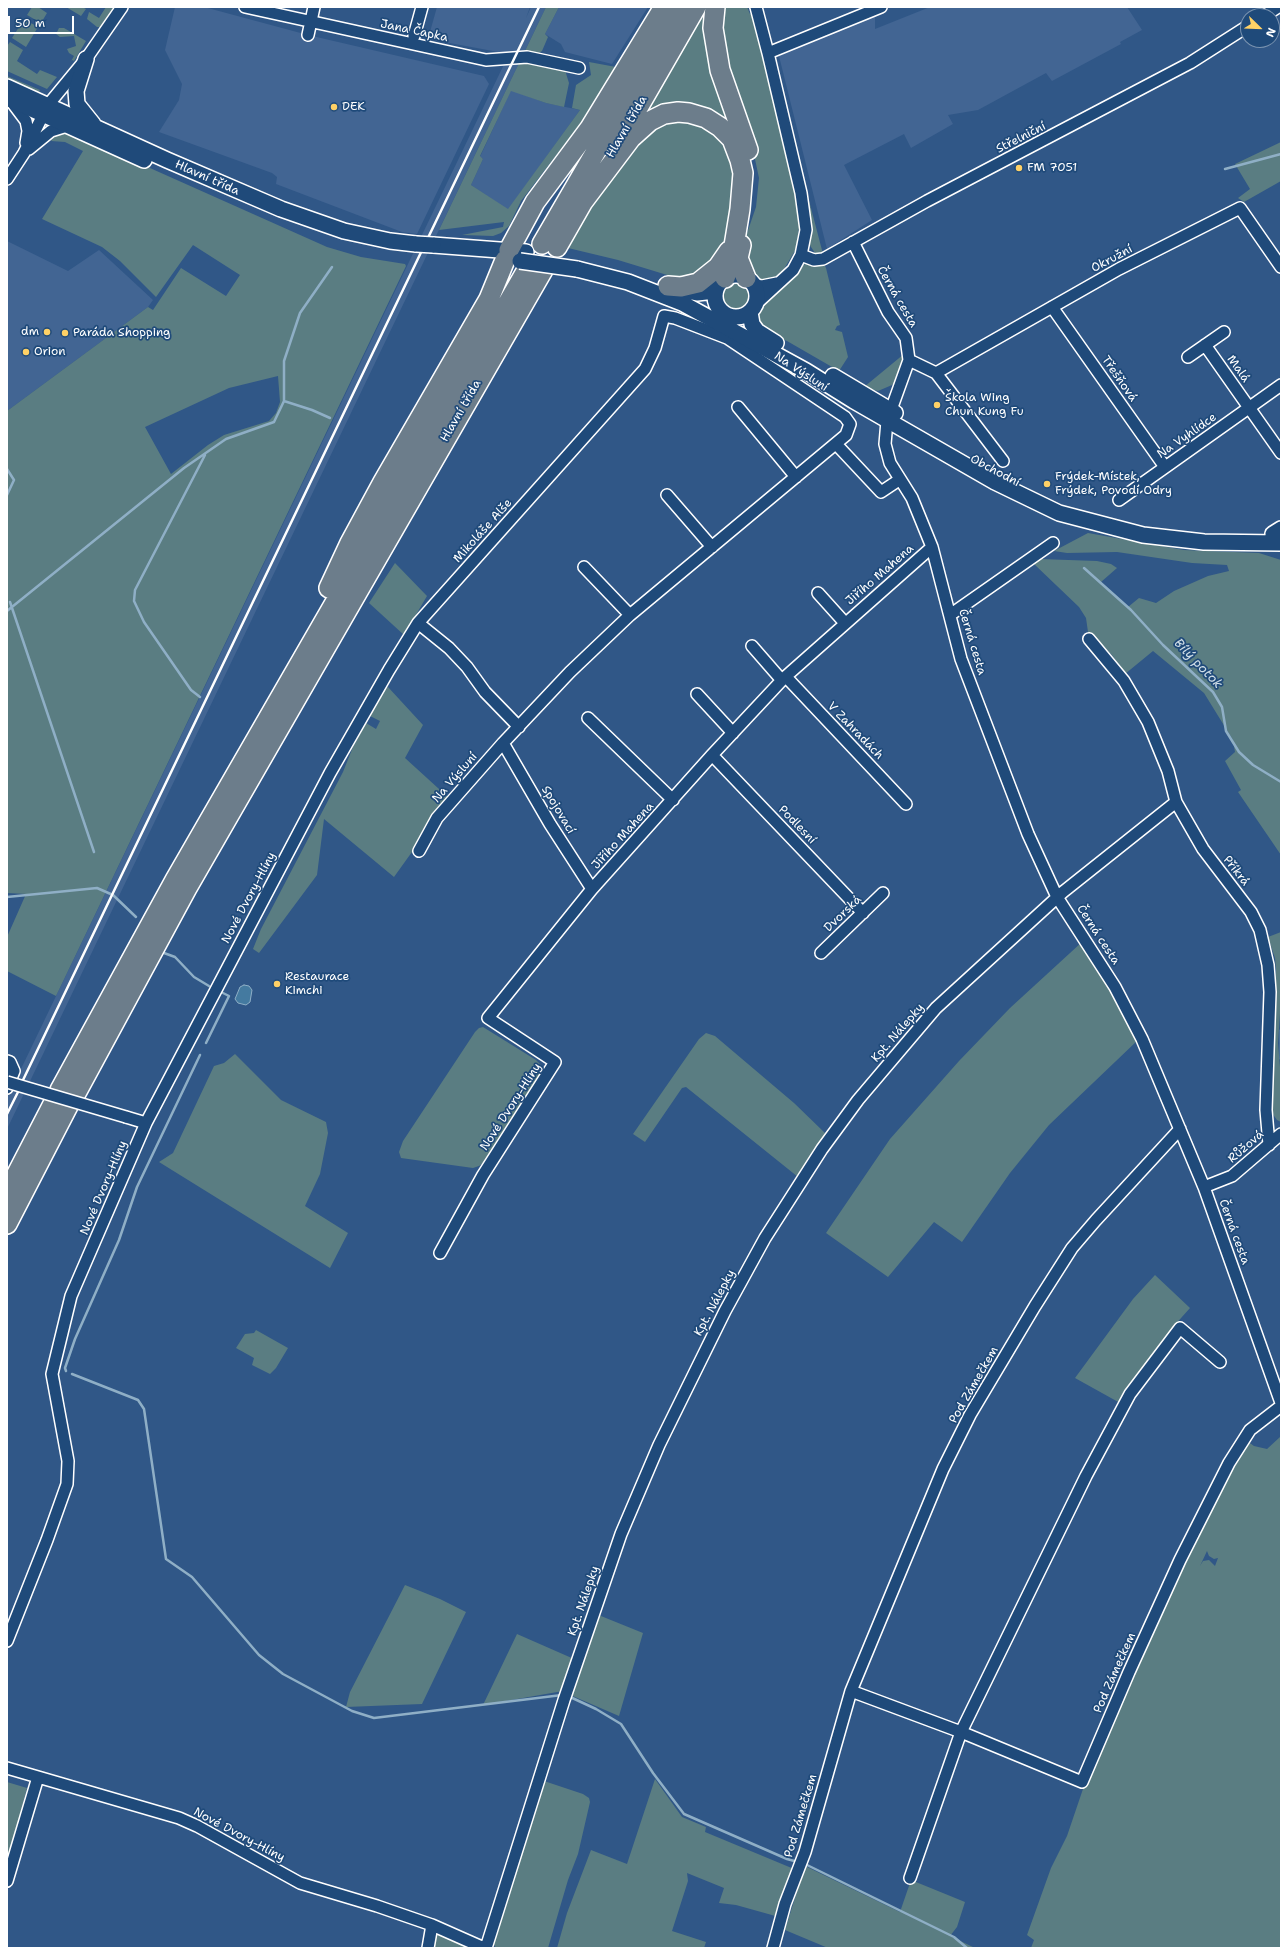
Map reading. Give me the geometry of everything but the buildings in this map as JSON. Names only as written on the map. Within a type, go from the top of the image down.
[{"type":"highway","points":[[529,256],[535,202],[590,128],[664,7]]},
{"type":"highway","points":[[7,1224],[64,1098],[175,880],[298,678],[319,609],[350,543],[383,482],[489,299],[529,256],[680,7]]},
{"type":"highway","name":"Hlavní třída","points":[[298,678],[415,490],[529,256],[582,203],[696,7]]},
{"type":"highway","points":[[715,7],[713,28],[720,70],[752,165],[753,181],[750,210],[738,255],[739,262],[750,281]]},
{"type":"highway","points":[[582,203],[624,146],[642,127],[655,118],[674,112],[689,113],[706,118],[720,127],[729,136],[737,149],[742,166],[743,180],[732,258],[722,281]]},
{"type":"highway","points":[[668,286],[681,287],[693,285],[709,276],[730,249],[736,233]]},
{"type":"highway","points":[[7,1193],[64,1098]]},
{"type":"main road","points":[[86,59],[76,90],[77,104],[93,125]]},
{"type":"main road","name":"Hlavní třída","points":[[8,95],[46,110],[93,125],[244,194],[322,225],[414,248]]},
{"type":"main road","name":"Hlavní třída","points":[[46,110],[67,126],[238,202],[318,234],[364,246],[414,248]]},
{"type":"main road","points":[[414,248],[529,256],[630,273],[668,286],[696,293],[706,292],[722,281],[736,275],[750,281],[757,297],[753,308],[742,317],[731,317],[725,315],[717,306],[715,295],[722,281]]},
{"type":"main road","points":[[580,265],[682,303],[768,350]]},
{"type":"main road","points":[[682,303],[717,306]]},
{"type":"main road","name":"Obchodní","points":[[753,308],[752,324],[761,335],[801,357],[889,416]]},
{"type":"main road","points":[[731,317],[768,350]]},
{"type":"main road","name":"Obchodní","points":[[768,350],[1020,485],[1078,508],[1145,525],[1206,533],[1276,536]]},
{"type":"main road","points":[[1276,536],[1281,552]]},
{"type":"street","points":[[7,179],[24,153],[46,110],[86,59],[122,7]]},
{"type":"street","name":"Jana Čapka","points":[[245,7],[486,60],[527,57],[579,68]]},
{"type":"street","points":[[308,35],[314,7]]},
{"type":"street","points":[[414,36],[422,7]]},
{"type":"street","points":[[753,308],[792,270],[801,255],[806,237],[806,222],[768,53],[756,7]]},
{"type":"street","points":[[768,53],[881,7]]},
{"type":"street","name":"Střelniční","points":[[801,255],[814,260],[824,259],[927,201],[1190,63],[1240,31]]},
{"type":"street","points":[[8,95],[26,121],[28,131],[24,153]]},
{"type":"street","points":[[24,153],[51,131],[67,126]]},
{"type":"street","name":"Okružní","points":[[936,373],[1119,269],[1240,208],[1281,267]]},
{"type":"street","name":"Černá cesta","points":[[853,242],[888,312],[906,338],[909,360],[889,416],[885,444],[890,462],[899,480],[912,498],[932,547],[961,659],[1028,834],[1057,897],[1084,936],[1115,986],[1142,1039],[1204,1187],[1281,1403]]},
{"type":"street","points":[[750,281],[762,286],[782,281]]},
{"type":"street","name":"Třešňová","points":[[1052,307],[1165,467]]},
{"type":"street","name":"Na Výsluní","points":[[419,851],[437,818],[503,743],[570,672],[630,615],[836,444],[846,435],[850,428],[850,424],[845,417],[727,338],[675,318],[664,316]]},
{"type":"street","name":"Mikoláše Alše","points":[[330,773],[386,674],[418,622],[645,369],[650,362],[664,316]]},
{"type":"street","points":[[1188,357],[1224,332]]},
{"type":"street","name":"Malá","points":[[1205,345],[1250,407]]},
{"type":"street","points":[[909,360],[936,373],[1003,461]]},
{"type":"street","name":"Na Vyhlídce","points":[[1119,500],[1281,384]]},
{"type":"street","points":[[738,407],[796,477]]},
{"type":"street","points":[[1250,407],[1280,453]]},
{"type":"street","points":[[836,444],[881,492],[899,480]]},
{"type":"street","points":[[667,494],[712,547]]},
{"type":"street","points":[[950,615],[1053,543]]},
{"type":"street","name":"Jiřího Mahena","points":[[592,889],[712,755],[784,678],[932,547]]},
{"type":"street","points":[[584,567],[630,615]]},
{"type":"street","name":"Jiřího Mahena","points":[[818,593],[845,623]]},
{"type":"street","points":[[418,622],[449,648],[467,667],[485,692],[518,727]]},
{"type":"street","name":"Příkrá","points":[[1089,639],[1124,681],[1148,722],[1168,771],[1176,802],[1203,850],[1251,912],[1260,930],[1268,965],[1270,992],[1266,1110],[1269,1145]]},
{"type":"street","points":[[752,646],[779,677],[784,678]]},
{"type":"street","name":"V Zahradách","points":[[784,678],[788,680],[906,804]]},
{"type":"street","points":[[697,694],[733,733]]},
{"type":"street","name":"Jiřího Mahena","points":[[588,718],[673,800]]},
{"type":"street","name":"Spojovací","points":[[503,743],[550,824],[592,889]]},
{"type":"street","name":"Podlesní","points":[[712,755],[863,913]]},
{"type":"street","name":"Nové Dvory-Hlíny","points":[[7,1642],[67,1484],[68,1461],[52,1374],[71,1296],[146,1123],[330,773]]},
{"type":"street","name":"Kpt. Nálepky","points":[[485,1948],[565,1696],[621,1534],[659,1446],[725,1311],[765,1238],[822,1149],[858,1100],[936,1008],[1057,897],[1176,802]]},
{"type":"street","name":"Nové Dvory-Hlíny","points":[[440,1253],[483,1175],[555,1062],[488,1018],[592,889]]},
{"type":"street","name":"Dvorská","points":[[821,953],[883,893]]},
{"type":"street","points":[[7,1061],[10,1062],[14,1071],[7,1088]]},
{"type":"street","points":[[7,1082],[146,1123]]},
{"type":"street","name":"Pod Zámečkem","points":[[773,1948],[785,1904],[801,1862],[851,1691],[943,1469],[990,1381],[1034,1306],[1072,1248],[1180,1129]]},
{"type":"street","name":"Růžová","points":[[1204,1187],[1232,1176],[1281,1134]]},
{"type":"street","points":[[910,1878],[961,1732],[1086,1476],[1130,1394],[1180,1328],[1220,1362]]},
{"type":"street","name":"Pod Zámečkem","points":[[851,1691],[961,1732],[1082,1782],[1129,1672],[1180,1560],[1229,1463],[1250,1430],[1281,1406]]},
{"type":"street","name":"Nové Dvory-Hlíny","points":[[7,1768],[179,1818],[197,1826],[300,1883],[377,1906],[432,1925],[485,1948]]},
{"type":"street","points":[[7,1881],[38,1777]]},
{"type":"street","points":[[428,1948],[432,1925]]},
{"type":"shaded area","points":[[175,7],[204,7],[308,35],[484,76],[489,84],[417,234],[402,232],[276,184],[277,177],[272,173],[159,132],[179,100],[182,84],[165,50]]},
{"type":"shaded area","points":[[437,7],[530,7],[526,18],[531,7],[546,7],[7,1129],[7,1098],[509,54],[428,39]]},
{"type":"shaded area","points":[[559,7],[648,7],[612,64],[565,52],[561,44],[545,34]]},
{"type":"shaded area","points":[[930,7],[1127,7],[1142,30],[1120,42],[1121,44],[1052,81],[1046,73],[978,110],[948,115],[953,124],[911,148],[904,134],[844,165],[872,220],[827,249],[779,56],[789,51],[789,49],[875,13],[875,29]]},
{"type":"shaded area","points":[[511,90],[546,103],[580,110],[508,210],[471,185],[483,159],[480,157]]},
{"type":"shaded area","points":[[7,241],[68,271],[99,250],[153,300],[148,307],[7,411]]},
{"type":"shaded area","points":[[244,985],[249,986],[252,990],[250,1002],[246,1005],[238,1003],[235,999],[240,987]]},
{"type":"green space","points":[[32,7],[38,7],[47,13],[41,23],[27,15]]},
{"type":"green space","points":[[66,7],[82,7],[86,9],[81,16]]},
{"type":"green space","points":[[106,7],[115,7],[101,27],[97,27],[87,19],[89,12],[99,18]]},
{"type":"green space","points":[[546,7],[559,7],[545,34],[548,37],[542,51],[536,55],[524,53]]},
{"type":"green space","points":[[704,7],[708,7],[735,129],[723,118],[641,116]]},
{"type":"green space","points":[[722,7],[747,7],[750,14],[753,14],[796,195],[800,221],[796,249],[784,269],[774,278],[768,280],[761,280],[747,269],[745,239],[756,207],[759,178],[752,145],[722,44]]},
{"type":"green space","points":[[24,19],[38,27],[26,47],[12,38]]},
{"type":"green space","points":[[59,28],[64,28],[86,41],[74,61],[72,60],[70,63],[74,56],[69,53],[67,49],[76,46],[74,36],[60,37],[56,34]]},
{"type":"green space","points":[[10,42],[23,50],[17,61],[37,74],[40,70],[57,77],[47,89],[7,71],[7,46]]},
{"type":"green space","points":[[520,61],[564,67],[569,83],[564,107],[546,103],[511,91],[480,156],[483,159],[471,185],[508,209],[580,110],[572,108],[576,85],[591,75],[589,62],[616,67],[581,123],[521,201],[509,226],[501,233],[493,236],[462,235],[503,227],[504,222],[439,230]]},
{"type":"green space","points":[[7,76],[40,90],[38,94],[7,81]]},
{"type":"green space","points":[[674,118],[715,129],[736,163],[730,234],[721,251],[705,272],[677,278],[618,260],[568,248],[618,161],[646,128]]},
{"type":"green space","points":[[67,131],[327,247],[361,257],[405,264],[406,266],[56,996],[7,971],[7,937],[26,894],[7,893],[7,411],[148,307],[153,310],[181,268],[226,296],[240,275],[193,245],[156,297],[120,261],[102,247],[42,219],[83,151],[65,142],[51,141],[58,132]],"holes":[[[278,376],[280,402],[276,413],[269,421],[224,435],[208,445],[171,474],[145,427],[229,388]]]},
{"type":"green space","points":[[1281,142],[1281,181],[1244,202],[1238,198],[1250,189],[1235,164]]},
{"type":"green space","points":[[806,189],[823,254],[815,253],[809,244],[811,222],[804,190]]},
{"type":"green space","points":[[810,262],[823,262],[826,268],[840,325],[837,326],[835,330],[842,332],[848,357],[839,371],[787,341],[764,332],[759,328],[757,311],[760,305],[803,265]]},
{"type":"green space","points":[[736,284],[745,288],[749,297],[745,306],[736,310],[727,306],[723,297],[727,288]]},
{"type":"green space","points":[[904,354],[896,381],[892,385],[878,391],[864,387]]},
{"type":"green space","points":[[1088,533],[1184,550],[1259,553],[1281,560],[1281,855],[1238,792],[1241,790],[1225,761],[1235,752],[1233,740],[1204,693],[1153,651],[1125,674],[1112,655],[1088,632],[1086,618],[1079,607],[1034,564],[1040,559],[1097,561],[1111,564],[1117,568],[1101,582],[1128,607],[1139,598],[1156,603],[1174,591],[1208,576],[1229,571],[1227,565],[1192,563],[1117,552],[1067,553],[1054,551]]},
{"type":"green space","points":[[395,563],[427,596],[404,635],[369,603]]},
{"type":"green space","points":[[388,687],[423,725],[405,758],[450,799],[394,877],[324,819],[317,875],[259,953],[253,949],[261,929],[343,772],[353,747],[366,723],[376,729],[380,721],[370,716],[381,692]]},
{"type":"green space","points":[[1281,932],[1281,999],[1278,1043],[1281,1079],[1281,1122],[1277,1120],[1272,1113],[1276,969],[1275,958],[1268,937]]},
{"type":"green space","points":[[1082,942],[1110,986],[1138,1040],[1049,1125],[1010,1173],[962,1242],[934,1222],[888,1277],[826,1233],[890,1139],[959,1061],[1010,1008]]},
{"type":"green space","points":[[483,1027],[536,1060],[544,1068],[544,1072],[486,1161],[479,1166],[473,1168],[401,1158],[399,1152],[403,1141],[475,1032],[479,1028]]},
{"type":"green space","points":[[706,1033],[715,1036],[794,1103],[825,1133],[823,1140],[798,1177],[686,1087],[682,1088],[645,1142],[633,1134],[699,1039]]},
{"type":"green space","points":[[235,1054],[281,1100],[326,1122],[328,1133],[320,1174],[305,1206],[348,1233],[330,1268],[159,1162],[173,1153],[214,1066],[224,1063]]},
{"type":"green space","points":[[1155,1275],[1190,1308],[1173,1327],[1130,1385],[1120,1403],[1075,1378],[1133,1299]]},
{"type":"green space","points":[[256,1330],[288,1348],[276,1368],[270,1374],[252,1365],[254,1358],[236,1348],[245,1334],[254,1333]]},
{"type":"green space","points":[[1280,1437],[1281,1948],[1031,1948],[1034,1940],[1027,1935],[1051,1868],[1067,1836],[1084,1786],[1190,1550],[1247,1441],[1254,1446],[1267,1449]],"holes":[[[1207,1551],[1209,1556],[1214,1559],[1218,1558],[1215,1566],[1209,1560],[1203,1561],[1200,1566]]]},
{"type":"green space","points":[[405,1585],[440,1599],[466,1612],[422,1704],[346,1707],[350,1692]]},
{"type":"green space","points":[[596,1614],[643,1633],[619,1716],[568,1694]]},
{"type":"green space","points":[[517,1634],[574,1659],[563,1691],[483,1705]]},
{"type":"green space","points":[[655,1779],[682,1817],[706,1827],[705,1832],[794,1869],[779,1917],[736,1905],[719,1903],[724,1888],[687,1873],[688,1881],[672,1931],[706,1942],[704,1948],[557,1948],[567,1913],[591,1850],[627,1864]]},
{"type":"green space","points":[[544,1781],[583,1794],[589,1798],[590,1802],[578,1854],[568,1880],[548,1948],[496,1948],[493,1943]]},
{"type":"green space","points":[[7,1782],[27,1788],[7,1863]]},
{"type":"green space","points":[[805,1866],[900,1912],[911,1880],[965,1902],[957,1927],[950,1936],[975,1948],[828,1948],[785,1930]]},
{"type":"green space","points":[[431,1929],[472,1948],[428,1948]]},
{"type":"waterway","points":[[1225,169],[1281,154]]},
{"type":"waterway","points":[[7,611],[184,468],[226,439],[274,422],[284,401],[284,361],[300,313],[332,267]]},
{"type":"waterway","points":[[284,401],[312,410],[330,418]]},
{"type":"waterway","points":[[200,697],[191,690],[144,622],[134,601],[135,590],[205,455]]},
{"type":"waterway","points":[[7,469],[14,480],[7,495]]},
{"type":"waterway","name":"Bílý potok","points":[[1084,568],[1131,610],[1163,645],[1213,692],[1222,707],[1226,731],[1239,752],[1253,765],[1281,782]]},
{"type":"waterway","points":[[10,602],[94,852]]},
{"type":"waterway","points":[[7,897],[97,888],[113,895],[136,917]]},
{"type":"waterway","points":[[164,953],[175,957],[194,977],[209,986]]},
{"type":"waterway","points":[[206,1043],[229,996],[219,991]]},
{"type":"waterway","name":"Bílý potok","points":[[1281,1030],[1281,1059]]},
{"type":"waterway","points":[[66,1371],[65,1368],[75,1339],[119,1240],[137,1187],[200,1055]]},
{"type":"waterway","points":[[72,1374],[138,1400],[144,1409],[166,1559],[192,1577],[259,1655],[283,1674],[352,1711],[374,1718],[562,1695]]},
{"type":"waterway","points":[[568,1696],[596,1709],[621,1724],[653,1773],[684,1814],[787,1859],[798,1862]]},
{"type":"waterway","points":[[803,1863],[954,1937],[967,1948]]},
{"type":"railway","points":[[23,1080],[539,7]]},
{"type":"railway","points":[[7,1114],[18,1092]]},
{"type":"place","name":"DEK","points":[[334,107]]},
{"type":"place","name":"FM 7051","points":[[1019,168]]},
{"type":"place","name":"dm","points":[[47,332]]},
{"type":"place","name":"Paráda Shopping","points":[[65,333]]},
{"type":"place","name":"Orion","points":[[26,352]]},
{"type":"place","name":"Škola Wing Chun Kung Fu","points":[[937,405]]},
{"type":"place","name":"Frýdek-Místek, Frýdek, Povodí Odry","points":[[1047,484]]},
{"type":"place","name":"Restaurace Kimchi","points":[[277,984]]}]
